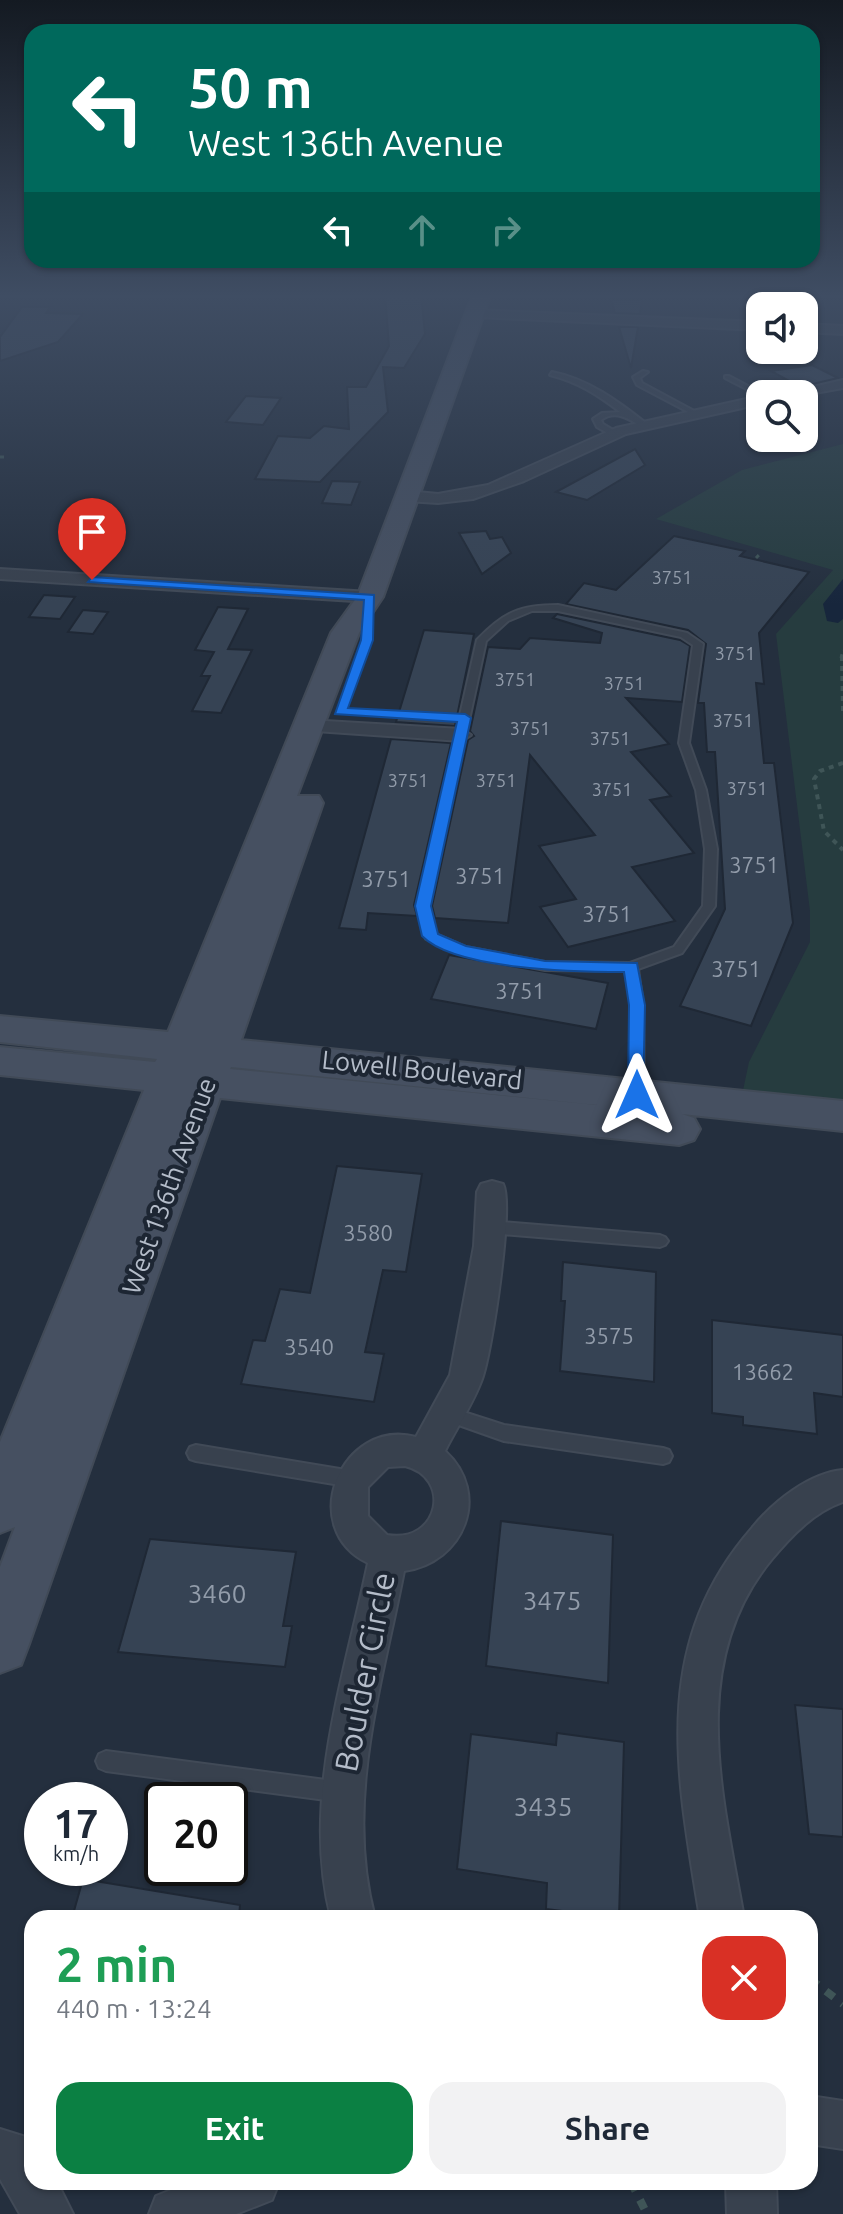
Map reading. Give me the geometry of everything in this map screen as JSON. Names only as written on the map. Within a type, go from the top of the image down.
[{"type":"main road","name":"West 136th Avenue","points":[[0,1644],[193,1064],[324,719],[367,640],[370,597],[443,397]]},
{"type":"main road","name":"Lowell Boulevard","points":[[0,1029],[193,1064],[843,1145]]},
{"type":"main road","name":"Lowell Boulevard","points":[[0,1061],[193,1064],[571,1085],[637,1095],[843,1116]]},
{"type":"main road","name":"West 136th Avenue","points":[[0,1508],[193,1064]]},
{"type":"street","points":[[407,496],[443,498],[488,492],[614,433],[746,401]]},
{"type":"street","points":[[0,574],[370,597]]},
{"type":"street","points":[[324,719],[463,727]]},
{"type":"street","points":[[352,1479],[376,1458],[408,1453],[424,1457],[466,1377],[478,1320],[492,1192]]},
{"type":"street","name":"Boulder Circle","points":[[352,1479],[347,1494],[351,1524],[360,1537],[389,1552],[424,1548],[449,1525],[454,1509],[454,1493],[437,1466],[424,1457]]},
{"type":"street","points":[[721,1910],[698,1770],[694,1706],[704,1638],[739,1573],[779,1523],[834,1487],[843,1486]]},
{"type":"street","name":"Boulder Circle","points":[[351,1910],[344,1886],[339,1831],[341,1792],[389,1552]]},
{"type":"street","points":[[818,2121],[843,2125]]},
{"type":"street","points":[[0,2154],[15,2157],[24,2173]]},
{"type":"street","points":[[34,2190],[48,2214]]},
{"type":"street","points":[[174,2214],[234,2190]]},
{"type":"street","points":[[751,2190],[752,2214]]},
{"type":"lane","points":[[609,397],[623,414],[643,424]]},
{"type":"lane","points":[[669,397],[702,412]]},
{"type":"lane","points":[[684,397],[702,412]]},
{"type":"lane","points":[[614,433],[600,425],[597,419],[604,414],[623,414]]},
{"type":"lane","points":[[531,608],[558,608],[684,635],[698,644],[684,743],[701,790],[711,849],[709,906],[678,950],[631,967],[545,966],[463,950],[430,936],[423,906],[463,727],[482,640],[505,619],[531,608]]},
{"type":"lane","points":[[631,967],[637,1005],[637,1095]]},
{"type":"lane","points":[[490,1227],[660,1241]]},
{"type":"lane","points":[[445,1413],[504,1433],[663,1456]]},
{"type":"lane","points":[[196,1453],[352,1479]]},
{"type":"lane","name":"Boulder Circle","points":[[106,1761],[341,1792]]},
{"type":"path","points":[[0,457],[6,457]]},
{"type":"path","points":[[843,650],[840,666],[843,711]]},
{"type":"path","points":[[843,763],[820,771],[814,779],[814,788],[824,831],[843,850]]},
{"type":"path","points":[[818,1985],[843,2004]]},
{"type":"path","points":[[635,2190],[647,2214]]},
{"type":"green space","points":[[843,444],[843,1105],[742,1095],[749,1062],[810,942],[810,911],[776,634],[833,570],[656,519],[742,470]]},
{"type":"water","points":[[843,579],[843,619],[838,623],[827,621],[823,604]]},
{"type":"building","points":[[245,397],[281,398],[263,425],[226,422]]},
{"type":"building","points":[[347,397],[386,397],[388,412],[320,482],[255,479],[278,436],[310,438],[324,426],[349,429]]},
{"type":"building","points":[[635,449],[645,465],[587,500],[556,492]]},
{"type":"building","points":[[332,481],[360,482],[351,505],[322,503]]},
{"type":"building","points":[[486,531],[490,539],[502,537],[511,553],[482,574],[459,533]]},
{"type":"building","points":[[674,536],[745,551],[740,556],[809,572],[759,633],[764,684],[756,683],[764,763],[774,763],[793,923],[751,1026],[680,1006],[725,909],[715,752],[707,752],[704,703],[698,703],[706,644],[688,630],[566,604],[584,583],[616,590]]},
{"type":"building","points":[[44,595],[75,597],[60,619],[29,617]]},
{"type":"building","points":[[218,607],[248,609],[228,649],[252,650],[221,713],[192,711],[210,676],[201,676],[214,652],[195,650]]},
{"type":"building","points":[[83,610],[108,612],[93,634],[68,632]]},
{"type":"building","points":[[557,614],[680,640],[690,646],[682,702],[626,698],[669,744],[631,752],[671,796],[650,800],[694,853],[632,867],[675,921],[568,947],[540,907],[576,899],[539,846],[595,835],[530,755],[508,923],[435,918],[432,906],[468,740],[474,736],[470,731],[488,647],[520,649],[530,638],[600,643],[602,633],[553,618]]},
{"type":"building","points":[[424,630],[474,634],[455,726],[396,722]]},
{"type":"building","points":[[391,739],[451,743],[414,905],[417,916],[368,913],[366,930],[339,928]]},
{"type":"building","points":[[449,955],[608,983],[596,1029],[431,999]]},
{"type":"building","points":[[337,1166],[422,1174],[406,1272],[383,1270],[365,1352],[384,1354],[374,1402],[241,1384],[253,1340],[265,1341],[280,1289],[310,1293]]},
{"type":"building","points":[[563,1262],[656,1272],[654,1382],[560,1371],[565,1301],[561,1301]]},
{"type":"building","points":[[712,1320],[843,1335],[843,1397],[814,1393],[817,1434],[743,1425],[743,1417],[712,1413]]},
{"type":"building","points":[[501,1521],[613,1535],[608,1683],[486,1666]]},
{"type":"building","points":[[150,1539],[296,1552],[283,1626],[292,1626],[285,1667],[118,1652]]},
{"type":"building","points":[[795,1705],[843,1709],[843,1837],[809,1834]]},
{"type":"building","points":[[557,1733],[624,1742],[619,1910],[546,1909],[547,1883],[457,1869],[471,1734],[556,1745]]},
{"type":"building","points":[[81,1886],[125,1886],[240,1905],[240,1910],[74,1910]]},
{"type":"route","points":[[92,580],[370,597],[367,640],[340,711],[465,718],[423,906],[430,936],[463,950],[545,966],[631,967],[637,1005],[637,1095]]}]
